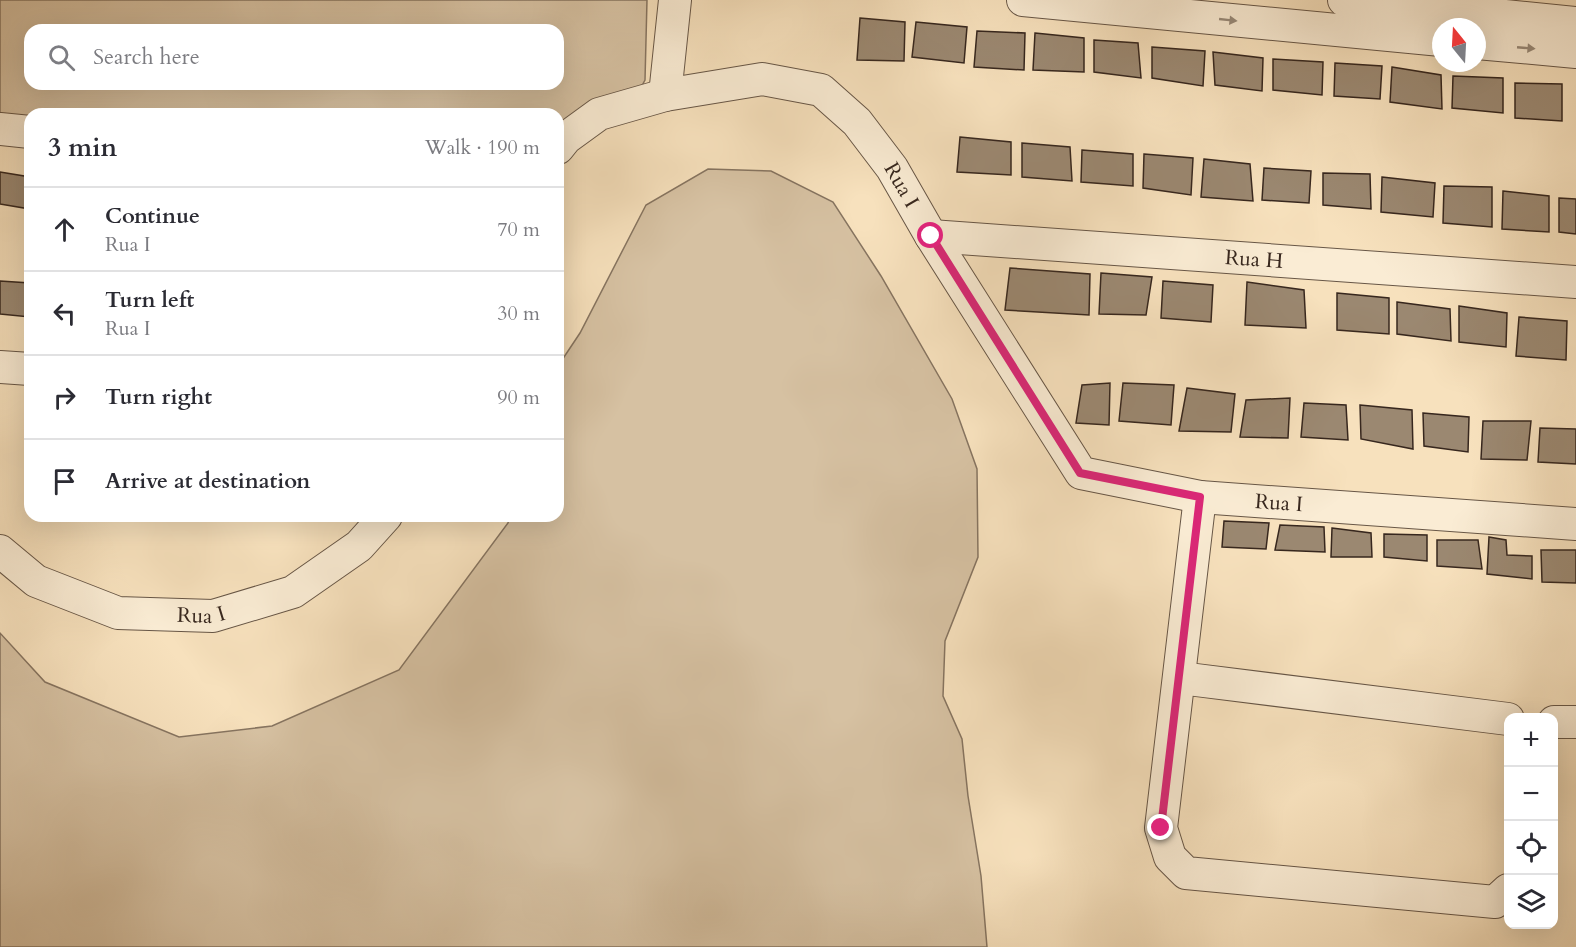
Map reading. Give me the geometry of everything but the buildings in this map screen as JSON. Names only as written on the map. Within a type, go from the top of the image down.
[{"type":"street","points":[[665,95],[675,0]]},
{"type":"street","points":[[1023,0],[1432,39]]},
{"type":"street","points":[[1350,0],[1576,23]]},
{"type":"street","points":[[1486,44],[1576,52]]},
{"type":"street","name":"Rua I","points":[[564,140],[599,114],[665,95],[762,79],[821,90],[857,122],[892,168],[931,236],[1080,473],[1200,497],[1576,524]]},
{"type":"street","points":[[0,129],[24,131]]},
{"type":"street","name":"Rua H","points":[[931,236],[1576,282]]},
{"type":"street","points":[[0,367],[24,369]]},
{"type":"street","points":[[1200,497],[1161,828],[1170,857],[1186,873],[1495,902],[1504,894]]},
{"type":"street","name":"Rua I","points":[[0,551],[36,581],[118,614],[213,616],[293,592],[359,546],[381,522]]},
{"type":"street","points":[[1180,678],[1504,717]]},
{"type":"street","points":[[1558,722],[1576,722]]},
{"type":"shaded area","points":[[0,0],[647,0],[645,80],[639,91],[564,125],[564,108],[24,108],[24,118],[0,116]]},
{"type":"shaded area","points":[[708,169],[771,171],[833,202],[881,276],[952,399],[977,469],[978,557],[945,641],[943,696],[962,739],[968,796],[981,876],[987,947],[0,947],[0,633],[45,682],[179,737],[272,726],[399,670],[508,522],[564,522],[564,357],[580,333],[646,205]]},
{"type":"route","points":[[931,236],[1080,473],[1200,497],[1161,828]]}]
